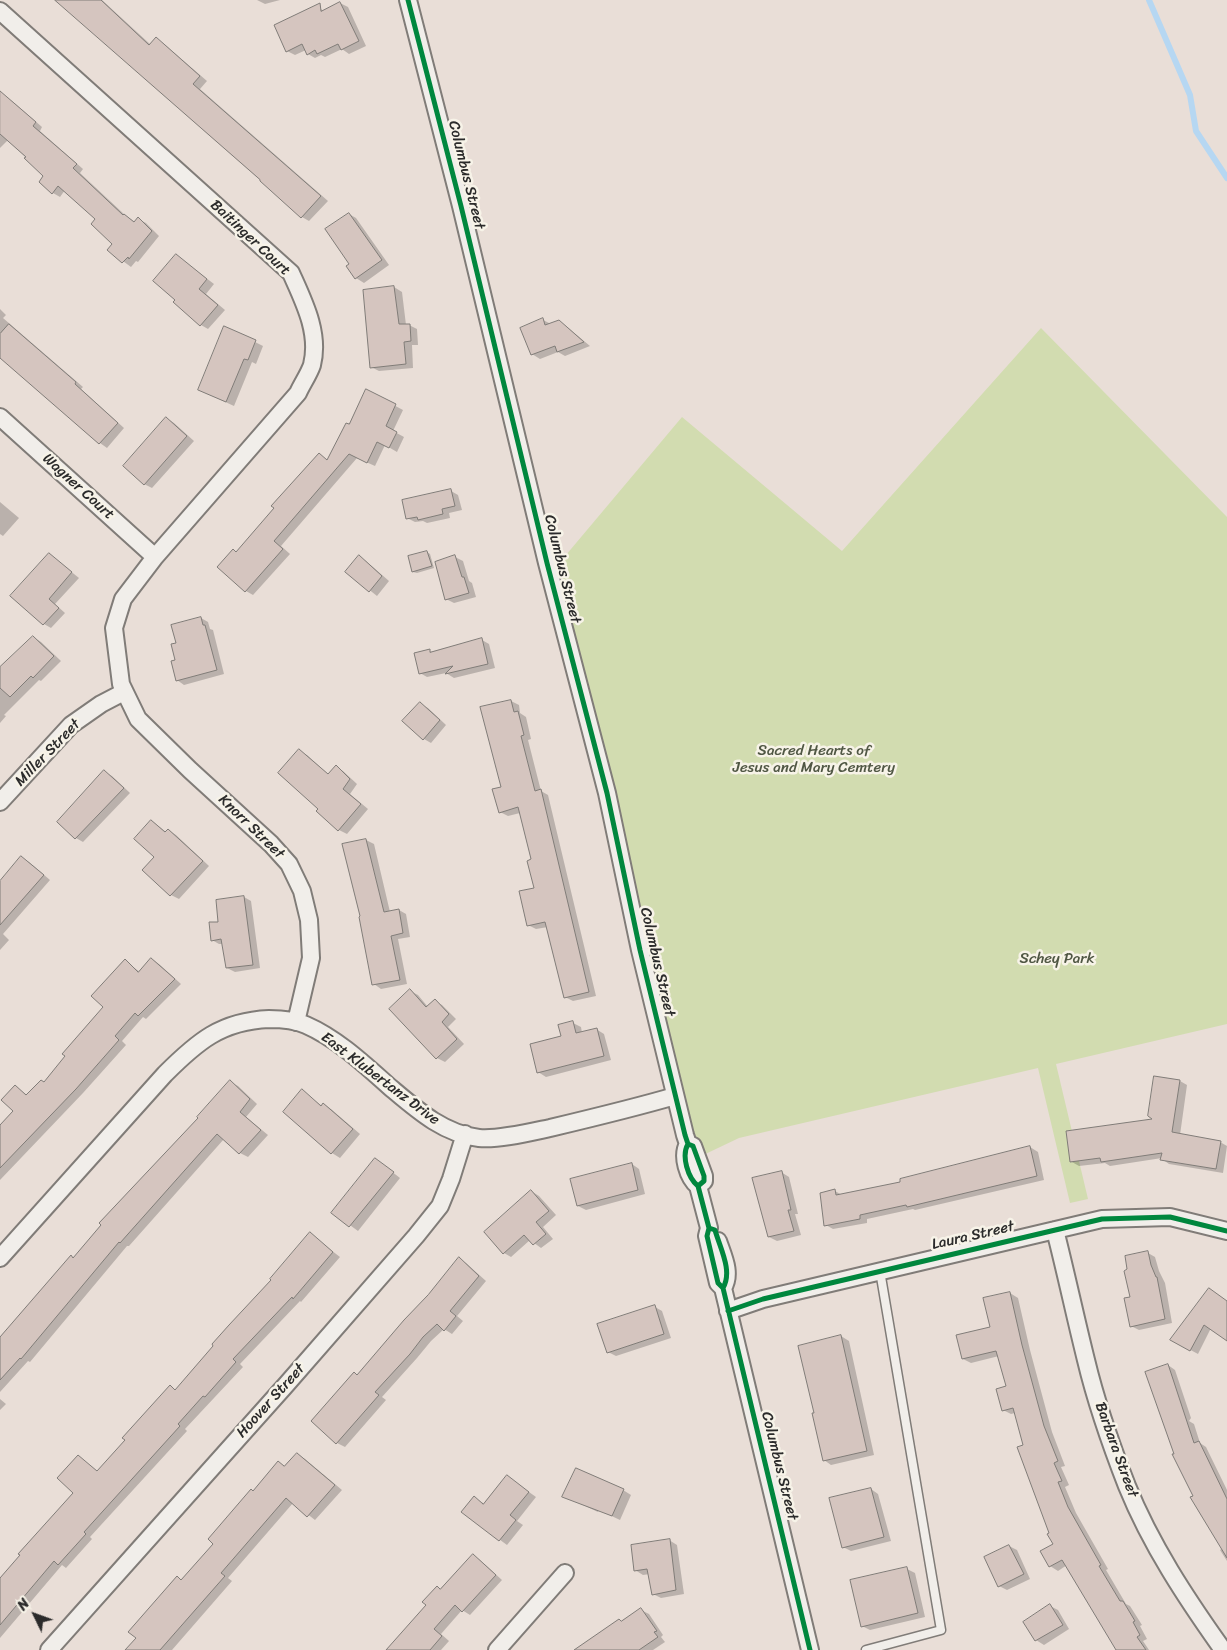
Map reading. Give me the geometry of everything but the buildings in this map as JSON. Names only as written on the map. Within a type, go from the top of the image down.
[{"type":"street","name":"Columbus Street","points":[[408,0],[461,206],[550,574],[607,793],[640,950],[688,1144],[693,1146],[704,1176],[704,1180],[698,1186],[709,1228],[707,1236],[718,1283],[723,1288],[810,1650]]},
{"type":"street","name":"Baitinger Court","points":[[0,11],[291,273],[307,309],[314,339],[312,366],[298,393],[156,557],[123,599],[114,628],[120,684],[124,692]]},
{"type":"street","name":"Wagner Court","points":[[0,417],[156,557]]},
{"type":"street","name":"Miller Street","points":[[0,802],[71,725],[101,704],[124,692]]},
{"type":"street","name":"Knorr Street","points":[[124,692],[138,719],[190,770],[271,844],[289,864],[302,891],[309,920],[311,958],[296,1022]]},
{"type":"street","name":"East Klubertanz Drive","points":[[0,1258],[165,1074],[199,1042],[224,1027],[254,1020],[281,1019],[305,1024],[354,1056],[414,1107],[436,1122],[452,1130],[480,1138],[523,1134],[617,1113],[676,1096]]},
{"type":"street","name":"Hoover Street","points":[[49,1650],[416,1236],[440,1206],[451,1179],[465,1134]]},
{"type":"street","name":"Laura Street","points":[[728,1311],[764,1299],[1102,1218],[1170,1217],[1227,1230]]},
{"type":"street","name":"Barbara Street","points":[[1055,1230],[1086,1360],[1111,1442],[1128,1487],[1164,1561],[1189,1602],[1224,1650]]},
{"type":"street","points":[[498,1650],[565,1573]]},
{"type":"lane","points":[[866,1650],[940,1630],[880,1271]]},
{"type":"green space","name":"Sacred Hearts of Jesus and Mary Cemtery","points":[[1041,328],[1227,517],[1227,1024],[1056,1064],[1088,1199],[1070,1203],[1038,1068],[739,1138],[697,1158],[550,574],[682,417],[842,551]]},
{"type":"waterway","points":[[1149,0],[1190,95],[1196,131],[1227,178]]},
{"type":"cycle path","points":[[408,0],[461,206],[547,563],[607,793],[640,950],[685,1135],[688,1144],[693,1146],[704,1176],[704,1181],[698,1186]]},
{"type":"cycle path","points":[[688,1144],[685,1160],[691,1178],[698,1186],[709,1228],[707,1236],[718,1283],[723,1288],[810,1650]]},
{"type":"cycle path","points":[[728,1311],[763,1299],[1102,1219],[1170,1217],[1227,1231]]},
{"type":"cycle path","points":[[709,1228],[715,1230],[725,1259],[727,1274],[723,1288]]},
{"type":"park label","name":"Schey Park","points":[[1057,959]]}]
